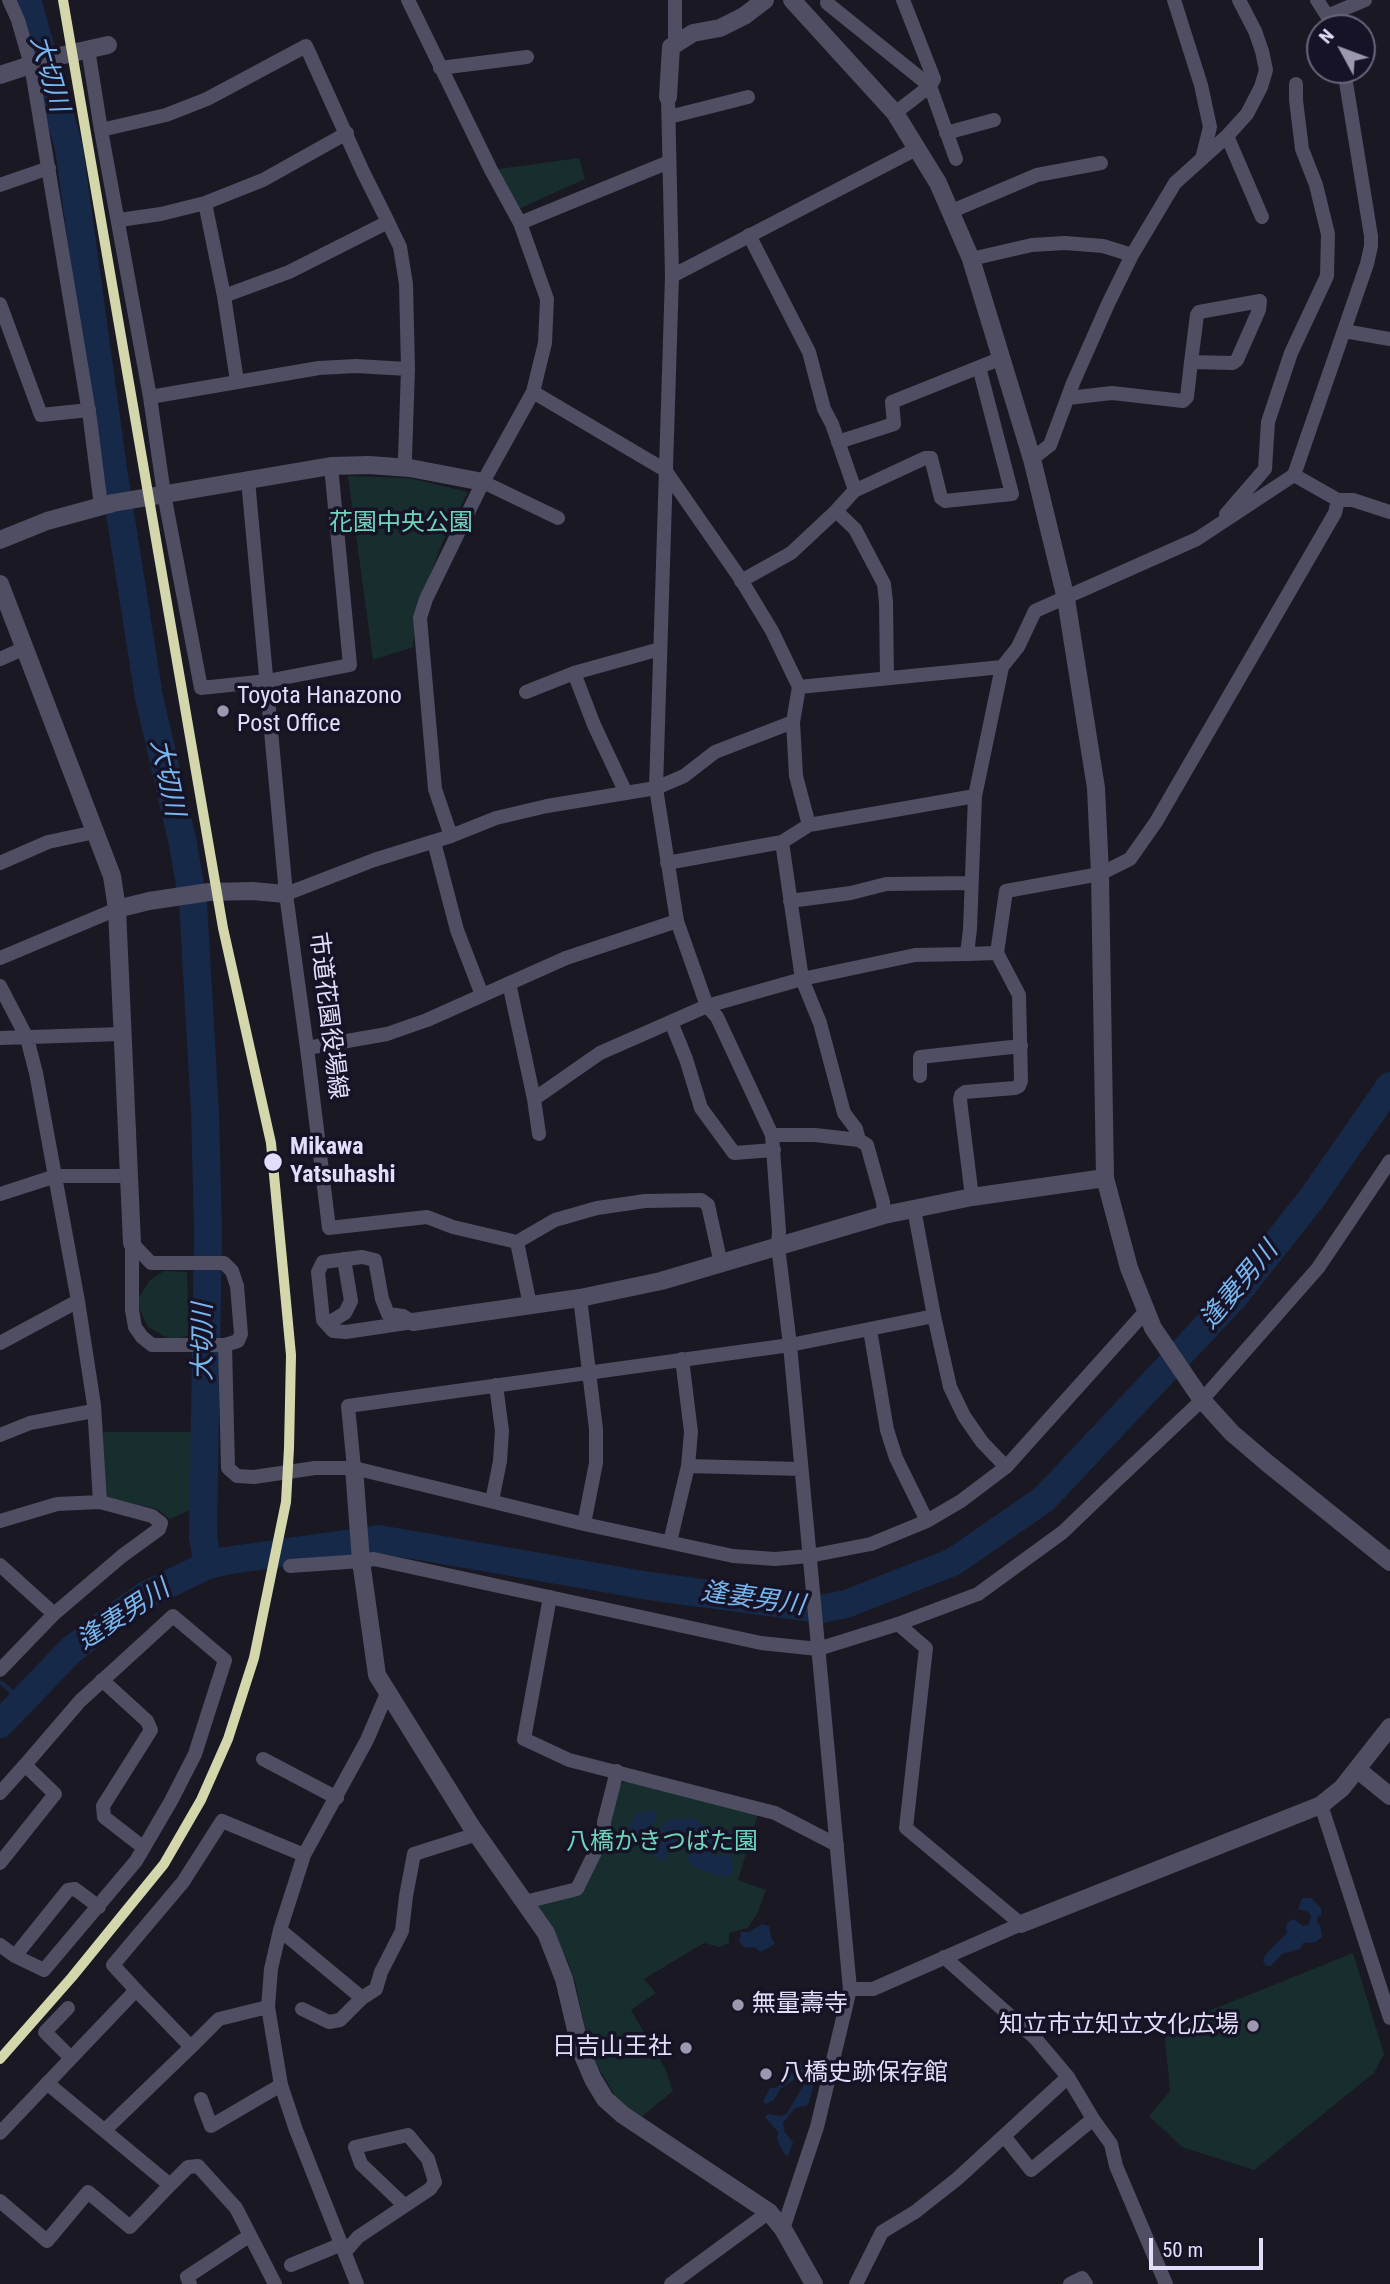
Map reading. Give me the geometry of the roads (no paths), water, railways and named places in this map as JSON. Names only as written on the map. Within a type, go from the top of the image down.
[{"type":"street","points":[[9,0],[34,64],[89,410],[114,503]]},
{"type":"street","points":[[408,0],[520,223],[547,299],[545,343],[533,392],[483,482],[426,599],[420,618],[435,789],[451,836]]},
{"type":"street","points":[[675,0],[675,44]]},
{"type":"street","points":[[765,0],[744,16],[720,28],[693,33],[671,47],[668,97],[672,276],[656,788],[677,921],[707,1006],[718,1017],[773,1142],[778,1246],[790,1345],[850,1989],[817,2127],[783,2229]]},
{"type":"street","points":[[792,0],[894,113],[918,148],[952,211],[971,259],[1032,459],[1066,598],[1096,788],[1105,1178],[1129,1268],[1150,1320],[1197,1394],[1232,1433],[1390,1562]]},
{"type":"street","points":[[894,113],[930,86],[934,79],[903,0]]},
{"type":"street","points":[[1174,0],[1201,85],[1210,127],[1202,159]]},
{"type":"street","points":[[1032,459],[1050,445],[1103,315],[1132,255],[1175,183],[1247,114],[1261,87],[1266,71],[1255,31],[1239,0]]},
{"type":"street","points":[[1343,14],[1365,0]]},
{"type":"street","points":[[827,3],[930,86],[956,159]]},
{"type":"street","points":[[0,75],[55,57],[108,45]]},
{"type":"street","points":[[101,130],[166,115],[207,99],[306,46],[400,247],[406,284],[408,369],[403,468]]},
{"type":"street","points":[[88,49],[150,397],[164,494],[201,688],[267,681],[350,665],[331,466]]},
{"type":"street","points":[[440,68],[527,57]]},
{"type":"street","points":[[1214,528],[1265,469],[1268,422],[1291,353],[1326,275],[1328,234],[1316,185],[1302,149],[1296,84]]},
{"type":"street","points":[[967,954],[975,796],[1002,667],[1018,647],[1035,611],[1197,539],[1294,475],[1367,264],[1371,236],[1346,84]]},
{"type":"street","points":[[669,117],[748,97]]},
{"type":"street","points":[[946,133],[995,120]]},
{"type":"street","points":[[119,220],[161,214],[205,203],[263,180],[347,133]]},
{"type":"street","points":[[1227,136],[1262,216]]},
{"type":"street","points":[[672,276],[918,148]]},
{"type":"street","points":[[520,223],[669,162]]},
{"type":"street","points":[[952,211],[1037,175],[1101,163]]},
{"type":"street","points":[[0,185],[49,168]]},
{"type":"street","points":[[205,203],[224,296],[237,382]]},
{"type":"street","points":[[224,296],[289,272],[388,222]]},
{"type":"street","points":[[749,234],[809,352],[824,409],[854,491]]},
{"type":"street","points":[[971,259],[1032,245],[1065,243],[1103,246],[1132,255]]},
{"type":"street","points":[[1068,398],[1112,393],[1183,401],[1187,397],[1191,362],[1197,316],[1199,312],[1260,301],[1259,310],[1237,360],[1233,363],[1191,362]]},
{"type":"street","points":[[0,304],[41,415],[89,410]]},
{"type":"street","points":[[1344,331],[1390,339]]},
{"type":"street","points":[[838,442],[894,424],[892,402],[1002,358]]},
{"type":"street","points":[[150,397],[319,368],[356,366],[408,369]]},
{"type":"street","points":[[741,581],[791,553],[854,491],[925,458],[931,458],[941,498],[945,500],[1012,494],[979,367]]},
{"type":"street","points":[[533,392],[665,470],[741,581],[772,631],[799,687],[793,722],[796,776],[809,825]]},
{"type":"street","points":[[0,540],[47,521],[114,503],[331,466],[403,468],[483,482],[558,518]]},
{"type":"street","points":[[1294,475],[1338,500],[1353,500],[1390,512]]},
{"type":"street","name":"市道花園役場線","points":[[248,480],[286,894],[329,1228],[427,1217],[453,1227],[517,1242]]},
{"type":"street","points":[[972,1197],[961,1095],[965,1092],[1019,1086],[1019,995],[997,953],[1006,891],[1100,874],[1130,859],[1156,822],[1335,513],[1338,500]]},
{"type":"street","points":[[836,510],[855,528],[884,584],[887,678]]},
{"type":"street","points":[[0,584],[112,876],[117,909],[132,1243],[132,1310],[135,1327],[152,1345],[225,1345],[237,1341],[241,1334],[237,1286],[232,1270],[224,1263],[150,1263],[132,1243]]},
{"type":"street","points":[[0,659],[25,648]]},
{"type":"street","points":[[526,692],[574,673],[660,649]]},
{"type":"street","points":[[799,687],[1002,667]]},
{"type":"street","points":[[574,673],[594,725],[626,793]]},
{"type":"street","points":[[0,958],[117,909],[209,892],[252,891],[286,894],[496,818],[547,806],[656,788],[684,776],[715,752],[793,722]]},
{"type":"street","points":[[667,863],[782,842],[809,825],[975,796]]},
{"type":"street","points":[[0,863],[48,842],[95,832]]},
{"type":"street","points":[[434,842],[457,930],[482,995]]},
{"type":"street","points":[[782,842],[802,979],[820,1023],[844,1113],[856,1129],[859,1140]]},
{"type":"street","points":[[790,901],[851,893],[886,884],[971,883]]},
{"type":"street","points":[[307,1048],[387,1034],[427,1020],[566,958],[677,921]]},
{"type":"street","points":[[534,1098],[600,1053],[707,1006],[802,979],[915,955],[997,953]]},
{"type":"street","points":[[509,983],[534,1098],[538,1134]]},
{"type":"street","points":[[0,986],[27,1038],[36,1073],[78,1301],[93,1411],[100,1502]]},
{"type":"street","points":[[671,1022],[701,1108],[734,1153],[773,1142],[815,1135],[859,1140],[867,1145],[884,1215]]},
{"type":"street","points":[[0,1038],[121,1034]]},
{"type":"street","points":[[920,1076],[920,1057],[1021,1046]]},
{"type":"street","points":[[290,1566],[374,1559],[761,1643],[817,1644],[898,1624],[978,1594],[1063,1532],[1318,1268],[1390,1161]]},
{"type":"street","points":[[0,1194],[56,1177],[128,1175]]},
{"type":"street","points":[[387,1314],[375,1260],[362,1257],[323,1262],[318,1272],[323,1320],[333,1331],[375,1327],[580,1298],[661,1281],[884,1215],[972,1197],[1105,1178]]},
{"type":"street","points":[[530,1305],[517,1242],[555,1220],[597,1208],[645,1201],[701,1200],[708,1205],[721,1264]]},
{"type":"street","points":[[914,1209],[950,1387],[964,1416],[982,1442],[1006,1467]]},
{"type":"street","points":[[327,1324],[345,1313],[351,1301],[344,1259]]},
{"type":"street","points":[[132,1284],[150,1263]]},
{"type":"street","points":[[580,1298],[596,1429],[596,1463],[584,1524]]},
{"type":"street","points":[[0,1343],[78,1301]]},
{"type":"street","points":[[387,1314],[403,1316],[413,1322]]},
{"type":"street","points":[[375,1327],[387,1314]]},
{"type":"street","points":[[814,2284],[783,2229],[769,2212],[652,2136],[605,2099],[581,2051],[564,1979],[546,1934],[477,1834],[377,1675],[362,1558],[348,1406],[790,1345],[934,1316]]},
{"type":"street","points":[[225,1345],[228,1468],[237,1476],[254,1477],[315,1468],[354,1468],[584,1524],[733,1556],[775,1559],[808,1556],[871,1544],[927,1521],[961,1501],[1006,1467],[1150,1320]]},
{"type":"street","points":[[870,1330],[887,1430],[896,1458],[927,1521]]},
{"type":"street","points":[[670,1542],[688,1466],[691,1432],[682,1359]]},
{"type":"street","points":[[492,1502],[500,1461],[502,1432],[496,1385]]},
{"type":"street","points":[[0,1435],[30,1423],[93,1411]]},
{"type":"street","points":[[688,1466],[801,1469]]},
{"type":"street","points":[[0,1521],[57,1504],[100,1502],[152,1516],[161,1522],[159,1529],[122,1556],[54,1614],[0,1670]]},
{"type":"street","points":[[0,1565],[54,1614]]},
{"type":"street","points":[[550,1597],[524,1739],[569,1760],[775,1813],[837,1845]]},
{"type":"street","points":[[0,1793],[80,1701],[173,1616],[225,1660],[195,1754],[136,1861],[44,1970],[15,1956],[0,1945]]},
{"type":"street","points":[[898,1624],[926,1648],[906,1828],[1021,1924]]},
{"type":"street","points":[[102,1680],[147,1721],[151,1730],[103,1806],[104,1817],[144,1848]]},
{"type":"street","points":[[357,2284],[281,2085],[268,2007],[271,1969],[280,1930],[304,1855],[367,1740],[388,1691]]},
{"type":"street","points":[[850,1989],[873,1989],[1021,1924],[1321,1805],[1342,1788],[1390,1727]]},
{"type":"street","points":[[263,1759],[337,1798]]},
{"type":"street","points":[[0,1863],[55,1794],[25,1765]]},
{"type":"street","points":[[1357,1770],[1390,1796]]},
{"type":"street","points":[[525,1902],[577,1889],[604,1834],[604,1822],[617,1771]]},
{"type":"street","points":[[1321,1805],[1390,2018]]},
{"type":"street","points":[[191,2047],[114,1965],[183,1882],[222,1821],[304,1855]]},
{"type":"street","points":[[302,2009],[329,2022],[340,2020],[362,1998],[376,1989],[381,1972],[402,1931],[414,1854],[477,1834]]},
{"type":"street","points":[[15,1956],[68,1890],[75,1889],[99,1907]]},
{"type":"street","points":[[280,1930],[362,1998]]},
{"type":"street","points":[[944,1957],[1035,2038],[1068,2077],[1111,2144],[1116,2166],[1166,2284]]},
{"type":"street","points":[[0,2133],[136,1990]]},
{"type":"street","points":[[104,2130],[219,2019],[268,2007]]},
{"type":"street","points":[[68,2008],[45,2032],[71,2057]]},
{"type":"street","points":[[856,2284],[881,2232],[915,2212],[957,2179],[1068,2077]]},
{"type":"street","points":[[47,2083],[170,2185]]},
{"type":"street","points":[[201,2099],[211,2126],[281,2085]]},
{"type":"street","points":[[1004,2136],[1031,2170],[1093,2119]]},
{"type":"street","points":[[291,2265],[343,2248],[430,2189],[435,2182],[428,2159],[408,2135],[355,2147],[361,2164],[404,2205]]},
{"type":"street","points":[[0,2201],[47,2241],[88,2192],[130,2227],[188,2167],[198,2166],[236,2208],[275,2284]]},
{"type":"street","points":[[671,2284],[769,2212]]},
{"type":"street","points":[[190,2284],[187,2277],[249,2236]]},
{"type":"street","points":[[1070,2284],[1082,2278],[1086,2284]]},
{"type":"water","points":[[656,1810],[656,1821],[647,1828],[653,1839],[667,1820],[693,1818],[702,1825],[733,1833],[731,1847],[707,1842],[682,1843],[667,1852],[664,1862],[633,1840],[629,1826],[636,1814]]},
{"type":"water","points":[[702,1848],[715,1856],[731,1855],[733,1872],[725,1878],[693,1867],[687,1858]]},
{"type":"water","points":[[1302,1898],[1311,1898],[1321,1908],[1317,1922],[1322,1937],[1316,1942],[1303,1943],[1300,1949],[1282,1954],[1271,1966],[1266,1966],[1263,1961],[1265,1955],[1288,1932],[1287,1922],[1294,1919],[1303,1926],[1308,1925],[1311,1915],[1298,1909]]},
{"type":"water","points":[[762,1924],[769,1926],[775,1944],[761,1952],[754,1947],[745,1948],[739,1941],[741,1932],[749,1932]]},
{"type":"water","points":[[802,2062],[806,2073],[816,2076],[809,2103],[795,2108],[783,2123],[784,2131],[793,2142],[788,2156],[777,2139],[778,2132],[765,2117],[768,2114],[782,2116],[787,2113],[805,2083],[797,2078],[780,2089],[774,2100],[766,2104],[763,2101],[770,2088],[776,2088]]},
{"type":"waterway","name":"大切川","points":[[27,0],[69,148],[113,469],[149,697],[183,844],[193,903],[205,1112],[208,1232],[203,1537],[208,1565]]},
{"type":"waterway","name":"逢妻男川","points":[[0,1724],[71,1650],[108,1622],[146,1595],[208,1565],[225,1561],[379,1539],[649,1586],[821,1609],[846,1604],[953,1562],[1044,1499],[1233,1298],[1312,1198],[1390,1086]]},
{"type":"waterway","points":[[2,1683],[13,1693],[18,1706]]},
{"type":"place","name":"Toyota Hanazono Post Office","points":[[223,711]]},
{"type":"place","name":"Mikawa Yatsuhashi","points":[[273,1162]]},
{"type":"place","name":"無量壽寺","points":[[738,2005]]},
{"type":"place","name":"知立市立知立文化広場","points":[[1253,2026]]},
{"type":"place","name":"日吉山王社","points":[[686,2048]]},
{"type":"place","name":"八橋史跡保存館","points":[[766,2074]]},
{"type":"park label","name":"花園中央公園","points":[[401,524]]},
{"type":"park label","name":"八橋かきつばた園","points":[[662,1843]]}]
